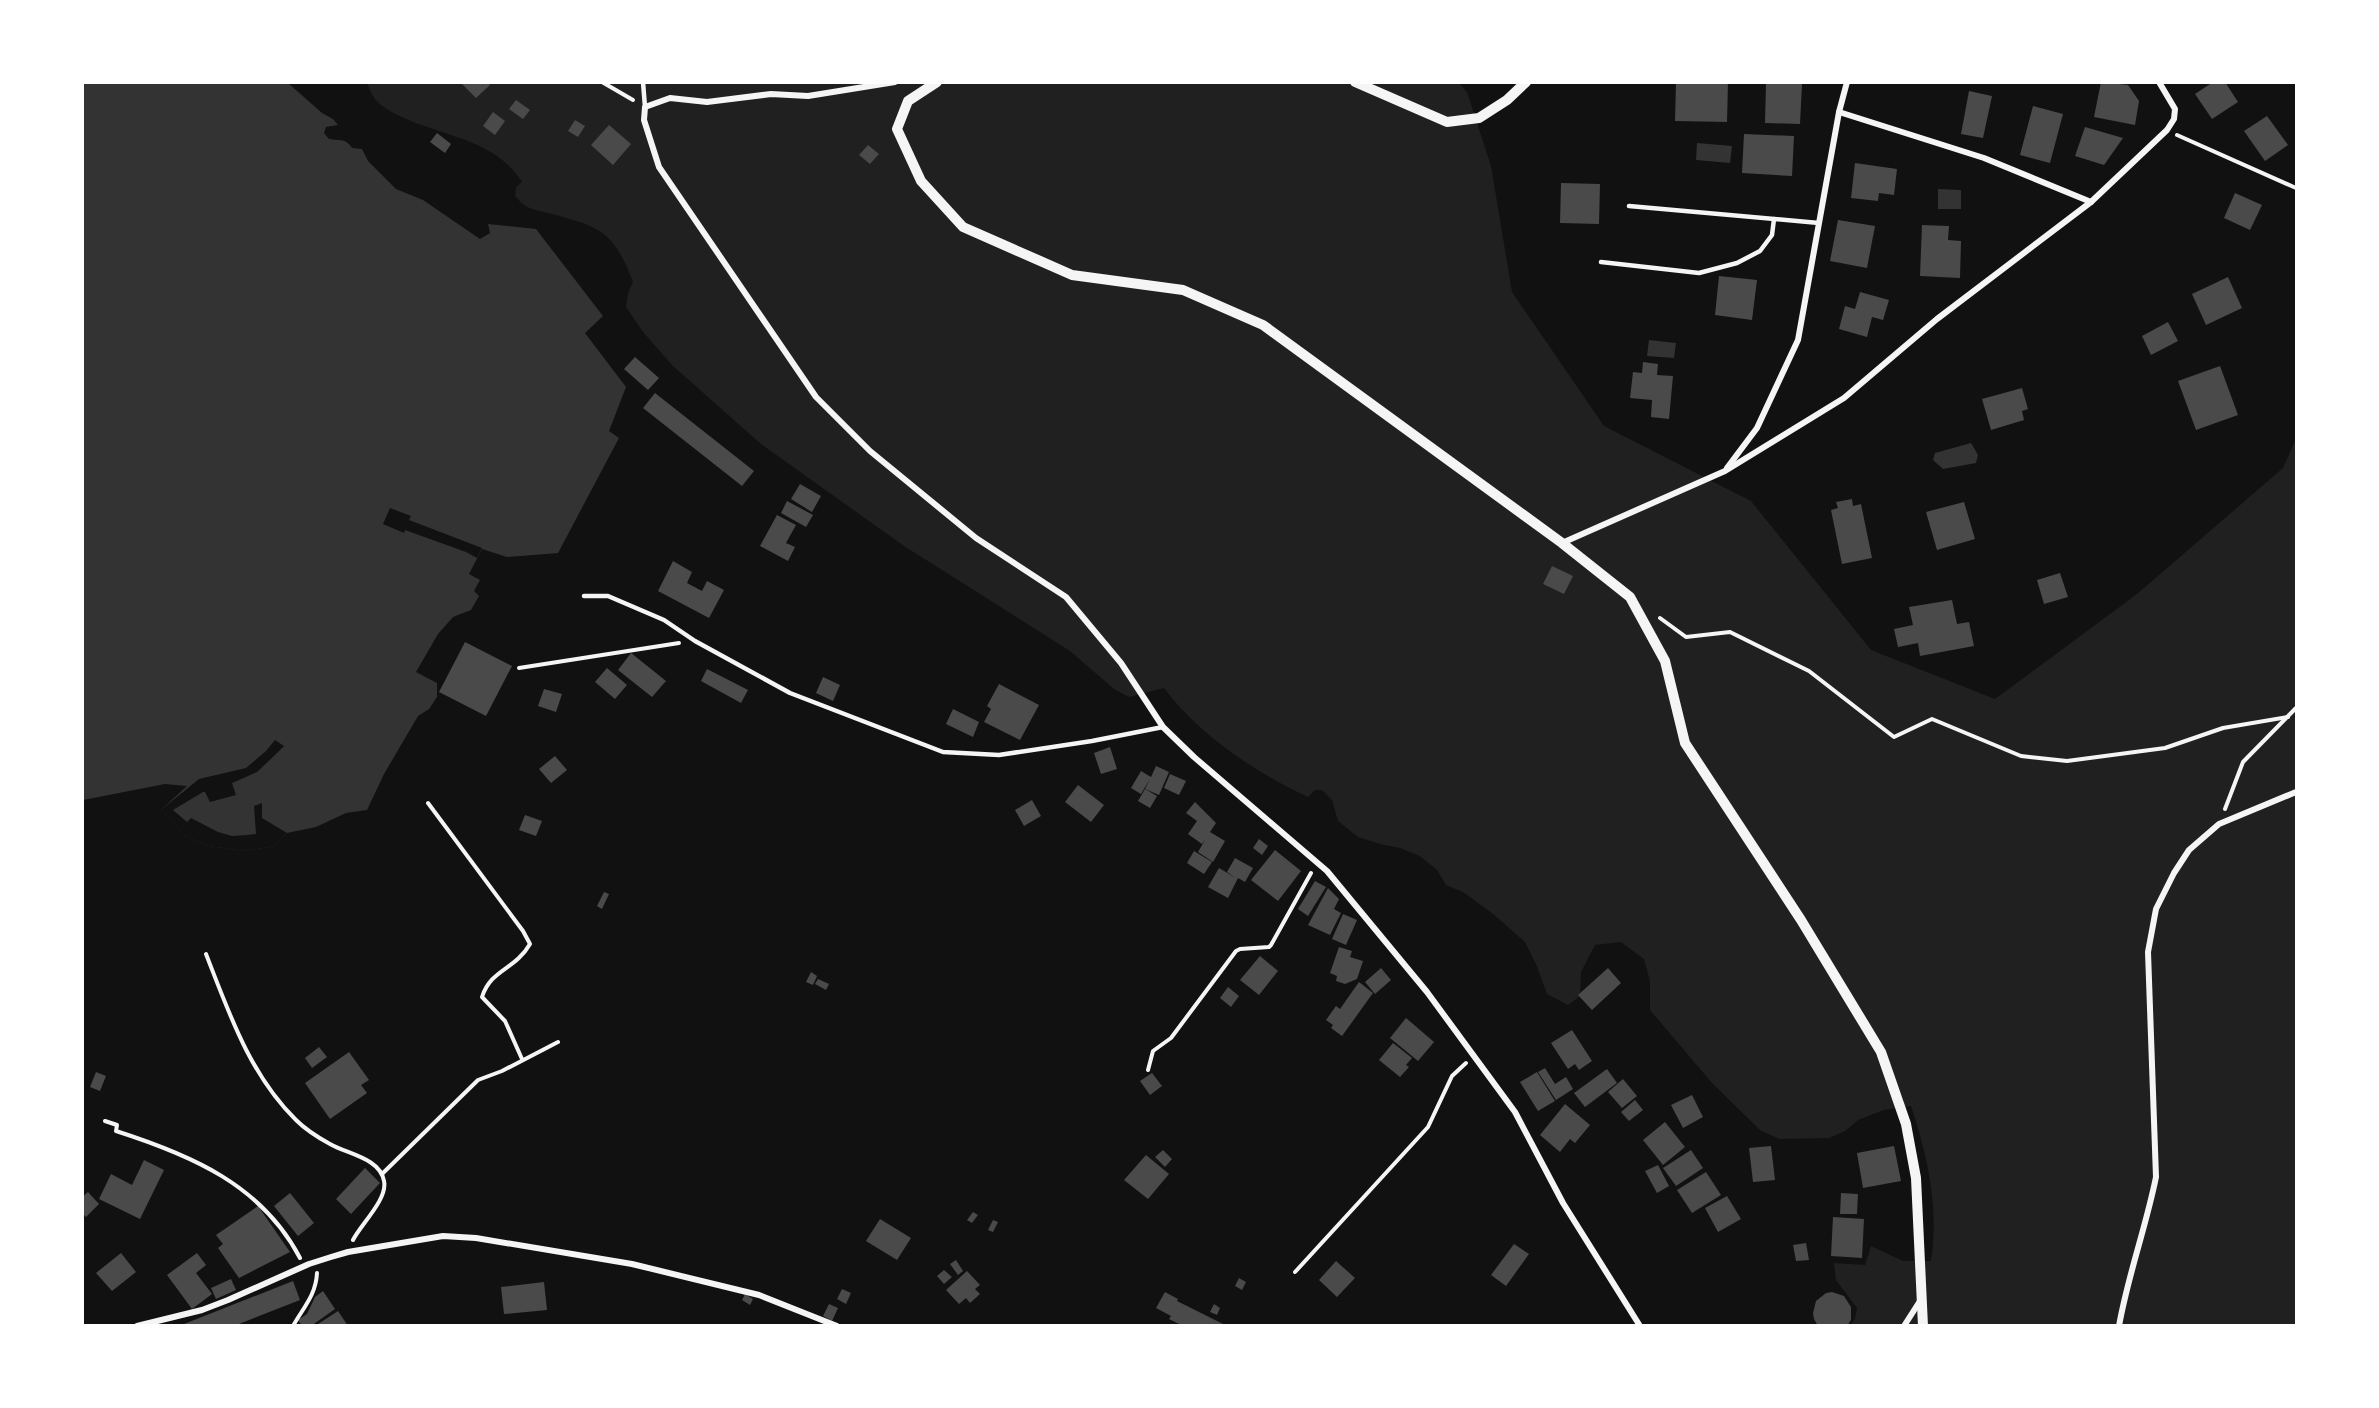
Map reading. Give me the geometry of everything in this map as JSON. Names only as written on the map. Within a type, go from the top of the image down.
[{"type":"street","points":[[895,82],[808,96],[771,94],[707,102],[670,98],[645,107],[644,120],[660,168],[816,397],[870,451],[976,538],[1066,597],[1121,663],[1163,727],[1194,757],[1328,871],[1427,992],[1515,1112],[1563,1203],[1640,1326]]},
{"type":"street","points":[[937,82],[908,102],[897,129],[921,181],[963,226],[1072,276],[1183,290],[1263,325],[1562,543],[1630,597],[1665,662],[1686,743],[1802,920],[1881,1052],[1906,1124],[1916,1178],[1923,1326]]},
{"type":"street","points":[[1356,82],[1447,122],[1479,118],[1507,100],[1526,82]]},
{"type":"street","points":[[1725,471],[1757,428],[1798,340],[1839,112],[1847,82]]},
{"type":"street","points":[[1562,543],[1725,471],[1844,398],[1937,319],[2091,201],[2167,130],[2174,119],[2175,109],[2159,82]]},
{"type":"street","points":[[1839,112],[1984,158],[2091,201]]},
{"type":"street","points":[[2119,1326],[2131,1269],[2149,1212],[2156,1177],[2148,952],[2156,909],[2174,873],[2189,850],[2219,824],[2296,792]]},
{"type":"street","points":[[137,1326],[202,1310],[304,1266],[348,1252],[443,1236],[476,1238],[632,1264],[747,1292],[837,1326]]},
{"type":"street","points":[[1904,1326],[1922,1299]]},
{"type":"lane","points":[[643,82],[645,107]]},
{"type":"lane","points":[[1629,206],[1819,223]]},
{"type":"lane","points":[[1601,262],[1699,273],[1737,263],[1760,250],[1772,234],[1774,219]]},
{"type":"lane","points":[[584,596],[608,597],[664,620],[695,641],[790,693],[943,752],[999,755],[1092,741],[1163,727]]},
{"type":"path","points":[[602,82],[645,107]]},
{"type":"path","points":[[2167,130],[2296,188]]},
{"type":"path","points":[[1658,617],[1686,637],[1730,632],[1809,671],[1894,737],[1932,718],[2021,756],[2067,760],[2165,748],[2223,728],[2288,717]]},
{"type":"path","points":[[519,668],[695,641]]},
{"type":"path","points":[[2219,824],[2243,762],[2296,708]]},
{"type":"path","points":[[428,802],[523,931],[530,944],[523,956],[489,980],[482,997],[505,1021],[522,1059]]},
{"type":"path","points":[[1148,1070],[1153,1051],[1171,1038],[1236,951],[1271,945],[1318,862]]},
{"type":"path","points":[[206,954],[225,1007],[266,1086],[297,1121],[330,1144],[369,1162],[381,1174],[385,1183],[380,1200],[359,1227],[348,1252]]},
{"type":"path","points":[[381,1174],[478,1080],[502,1071],[558,1042]]},
{"type":"path","points":[[1295,1272],[1428,1127],[1452,1076],[1474,1056]]},
{"type":"path","points":[[105,1121],[117,1125],[116,1131],[194,1159],[247,1192],[272,1216],[294,1246],[304,1266]]},
{"type":"path","points":[[293,1326],[314,1290],[317,1273],[315,1262]]},
{"type":"shaded area","points":[[83,83],[288,83],[338,125],[326,127],[324,133],[329,139],[345,141],[352,148],[362,149],[368,161],[396,189],[423,200],[480,239],[490,233],[488,224],[536,229],[603,316],[585,333],[626,387],[609,431],[619,438],[558,553],[507,557],[482,549],[469,574],[480,580],[474,591],[479,596],[471,610],[453,617],[438,634],[416,672],[437,683],[437,697],[429,709],[418,716],[384,774],[367,810],[346,813],[316,827],[287,833],[275,846],[245,851],[208,846],[187,837],[161,810],[187,786],[165,784],[83,800]]},
{"type":"shaded area","points":[[367,83],[1459,83],[1467,92],[1491,166],[1512,292],[1604,426],[1751,501],[1871,650],[1995,699],[2137,594],[2283,468],[2296,439],[2296,1325],[1850,1325],[1855,1319],[1857,1308],[1836,1280],[1834,1263],[1865,1265],[1871,1246],[1903,1261],[1931,1261],[1933,1202],[1927,1163],[1911,1106],[1884,1110],[1858,1120],[1845,1131],[1829,1138],[1780,1139],[1761,1131],[1712,1083],[1650,1010],[1650,981],[1644,959],[1621,942],[1595,945],[1581,972],[1580,996],[1568,1005],[1547,994],[1525,942],[1492,913],[1463,892],[1446,885],[1437,870],[1420,856],[1358,837],[1338,821],[1332,800],[1322,790],[1315,790],[1308,797],[1249,764],[1229,751],[1194,721],[1164,688],[1129,697],[1114,689],[1070,651],[904,546],[761,444],[673,366],[643,332],[626,307],[628,293],[633,282],[619,252],[604,234],[583,223],[528,207],[515,196],[516,187],[522,182],[498,157],[468,141],[391,112],[375,99]]},
{"type":"shaded area","points":[[1697,143],[1732,146],[1730,163],[1696,160]]},
{"type":"shaded area","points":[[1938,189],[1961,190],[1961,209],[1938,209]]},
{"type":"shaded area","points":[[1649,340],[1676,343],[1674,358],[1647,356]]},
{"type":"shaded area","points":[[1971,443],[1978,455],[1976,463],[1943,469],[1933,460],[1935,453]]},
{"type":"pier","points":[[390,508],[411,516],[409,520],[482,548],[477,558],[466,552],[405,530],[404,533],[383,524]]},
{"type":"pier","points":[[275,740],[284,746],[257,772],[232,783],[236,795],[210,802],[203,792],[173,810],[187,822],[191,818],[218,832],[232,836],[247,835],[256,834],[254,806],[262,803],[262,818],[287,833],[275,846],[245,851],[208,846],[187,837],[161,810],[199,779],[246,768]]},
{"type":"building","points":[[463,82],[488,82],[490,85],[476,98],[462,84]]},
{"type":"building","points":[[1676,82],[1728,82],[1727,122],[1675,121]]},
{"type":"building","points":[[1766,82],[1802,84],[1800,124],[1765,123]]},
{"type":"building","points":[[2101,82],[2128,85],[2139,101],[2135,125],[2094,117]]},
{"type":"building","points":[[2213,82],[2225,82],[2238,102],[2212,119],[2195,94]]},
{"type":"building","points":[[1969,91],[1992,96],[1983,138],[1961,134]]},
{"type":"building","points":[[516,100],[530,110],[523,119],[509,109]]},
{"type":"building","points":[[2033,106],[2063,114],[2050,163],[2020,155]]},
{"type":"building","points":[[493,112],[505,121],[495,135],[483,126]]},
{"type":"building","points":[[2267,116],[2288,145],[2265,161],[2244,131]]},
{"type":"building","points":[[575,120],[585,126],[578,137],[568,131]]},
{"type":"building","points":[[609,125],[631,144],[613,165],[591,145]]},
{"type":"building","points":[[2085,127],[2123,138],[2104,165],[2075,156]]},
{"type":"building","points":[[437,133],[451,144],[445,153],[430,142]]},
{"type":"building","points":[[1744,134],[1794,136],[1792,176],[1742,173]]},
{"type":"building","points":[[868,145],[879,154],[870,164],[859,155]]},
{"type":"building","points":[[1855,163],[1897,169],[1894,195],[1879,193],[1878,201],[1851,198]]},
{"type":"building","points":[[1561,183],[1600,184],[1599,224],[1560,223]]},
{"type":"building","points":[[2235,193],[2262,205],[2250,230],[2224,218]]},
{"type":"building","points":[[1838,220],[1875,226],[1867,268],[1830,261]]},
{"type":"building","points":[[1922,225],[1949,226],[1948,240],[1961,241],[1960,278],[1920,276]]},
{"type":"building","points":[[1719,276],[1757,280],[1752,320],[1715,315]]},
{"type":"building","points":[[2228,277],[2242,308],[2206,325],[2192,294]]},
{"type":"building","points":[[1860,292],[1889,300],[1883,320],[1872,317],[1867,337],[1839,329],[1845,306],[1855,309]]},
{"type":"building","points":[[2168,322],[2178,341],[2151,355],[2142,336]]},
{"type":"building","points":[[635,357],[659,378],[648,390],[624,369]]},
{"type":"building","points":[[1643,362],[1658,364],[1657,375],[1673,376],[1669,419],[1651,417],[1652,400],[1630,398],[1633,372],[1642,373]]},
{"type":"building","points":[[2220,366],[2238,415],[2196,430],[2178,381]]},
{"type":"building","points":[[2022,388],[2028,409],[2022,411],[2024,420],[1991,430],[1982,399]]},
{"type":"building","points":[[655,393],[754,471],[742,486],[643,408]]},
{"type":"building","points":[[800,484],[821,496],[812,512],[791,499]]},
{"type":"building","points":[[1852,499],[1853,506],[1861,504],[1872,558],[1842,564],[1831,510],[1838,508],[1836,502]]},
{"type":"building","points":[[787,501],[813,515],[806,527],[781,513]]},
{"type":"building","points":[[1964,502],[1975,539],[1937,550],[1926,512]]},
{"type":"building","points":[[777,515],[796,525],[786,543],[795,547],[788,561],[760,546]]},
{"type":"building","points":[[673,561],[692,572],[687,583],[702,591],[707,581],[724,590],[709,618],[658,591]]},
{"type":"building","points":[[1552,566],[1573,576],[1564,594],[1543,584]]},
{"type":"building","points":[[2060,573],[2068,597],[2044,604],[2037,580]]},
{"type":"building","points":[[1952,600],[1957,624],[1969,622],[1974,646],[1920,656],[1918,643],[1898,647],[1894,629],[1913,625],[1909,607]]},
{"type":"building","points":[[465,642],[512,666],[486,716],[439,692]]},
{"type":"building","points":[[631,653],[666,681],[652,697],[618,670]]},
{"type":"building","points":[[607,668],[627,685],[615,699],[595,682]]},
{"type":"building","points":[[707,669],[748,690],[741,703],[701,681]]},
{"type":"building","points":[[823,677],[840,685],[833,701],[816,693]]},
{"type":"building","points":[[999,684],[1039,705],[1020,740],[984,722],[991,709],[987,706]]},
{"type":"building","points":[[544,689],[562,694],[556,712],[538,706]]},
{"type":"building","points":[[953,709],[979,722],[973,737],[946,724]]},
{"type":"building","points":[[1110,747],[1117,769],[1101,774],[1094,753]]},
{"type":"building","points":[[555,756],[567,770],[551,783],[539,769]]},
{"type":"building","points":[[1156,766],[1169,772],[1159,795],[1145,789],[1150,779],[1141,794],[1131,788],[1141,771],[1151,777]]},
{"type":"building","points":[[1170,774],[1186,781],[1179,795],[1164,788]]},
{"type":"building","points":[[1078,785],[1104,805],[1091,822],[1065,802]]},
{"type":"building","points":[[1145,789],[1157,796],[1150,808],[1138,801]]},
{"type":"building","points":[[1032,800],[1041,816],[1024,826],[1015,810]]},
{"type":"building","points":[[1195,802],[1216,823],[1210,832],[1225,841],[1213,862],[1198,852],[1206,838],[1202,844],[1188,834],[1197,821],[1186,813]]},
{"type":"building","points":[[525,815],[542,821],[536,836],[519,830]]},
{"type":"building","points":[[1259,839],[1268,846],[1262,855],[1253,848]]},
{"type":"building","points":[[1275,850],[1301,871],[1278,901],[1251,880]]},
{"type":"building","points":[[1194,851],[1212,862],[1204,874],[1187,863]]},
{"type":"building","points":[[1235,858],[1253,868],[1245,882],[1238,878],[1228,898],[1208,887],[1219,868],[1236,878],[1227,872]]},
{"type":"building","points":[[1315,881],[1326,887],[1308,916],[1298,909]]},
{"type":"building","points":[[1328,888],[1339,899],[1334,909],[1341,913],[1330,935],[1308,925]]},
{"type":"building","points":[[604,892],[609,894],[602,909],[597,906]]},
{"type":"building","points":[[1343,914],[1357,920],[1346,945],[1332,939]]},
{"type":"building","points":[[1339,947],[1352,951],[1350,957],[1363,961],[1357,979],[1345,984],[1336,981],[1337,976],[1330,973]]},
{"type":"building","points":[[1260,956],[1278,971],[1259,995],[1240,980]]},
{"type":"building","points":[[1381,968],[1391,980],[1375,994],[1365,982]]},
{"type":"building","points":[[1608,968],[1621,983],[1592,1010],[1578,995]]},
{"type":"building","points":[[811,972],[817,976],[813,985],[806,982]]},
{"type":"building","points":[[818,979],[829,984],[826,990],[815,984]]},
{"type":"building","points":[[1359,982],[1373,993],[1342,1036],[1331,1028],[1333,1025],[1326,1020],[1336,1006],[1340,1009]]},
{"type":"building","points":[[1228,987],[1239,996],[1231,1007],[1220,998]]},
{"type":"building","points":[[1406,1018],[1434,1042],[1418,1061],[1390,1038]]},
{"type":"building","points":[[1572,1030],[1592,1061],[1579,1070],[1575,1064],[1568,1069],[1551,1043]]},
{"type":"building","points":[[1393,1043],[1412,1058],[1406,1065],[1409,1067],[1400,1077],[1379,1060]]},
{"type":"building","points":[[319,1047],[327,1057],[312,1068],[305,1058]]},
{"type":"building","points":[[349,1052],[369,1080],[361,1085],[367,1093],[330,1119],[305,1083]]},
{"type":"building","points":[[1545,1068],[1555,1084],[1566,1077],[1573,1089],[1556,1100],[1538,1072]]},
{"type":"building","points":[[1607,1069],[1617,1083],[1585,1107],[1574,1093]]},
{"type":"building","points":[[96,1072],[106,1076],[100,1091],[90,1087]]},
{"type":"building","points":[[1537,1072],[1555,1101],[1538,1111],[1520,1082]]},
{"type":"building","points":[[1152,1073],[1162,1086],[1150,1095],[1140,1081]]},
{"type":"building","points":[[1623,1079],[1637,1096],[1622,1108],[1608,1092]]},
{"type":"building","points":[[1692,1095],[1703,1117],[1683,1128],[1671,1105]]},
{"type":"building","points":[[1635,1100],[1643,1110],[1629,1121],[1621,1112]]},
{"type":"building","points":[[1565,1104],[1590,1125],[1575,1143],[1570,1139],[1560,1152],[1540,1135]]},
{"type":"building","points":[[1665,1122],[1685,1147],[1663,1165],[1643,1140]]},
{"type":"building","points":[[1771,1146],[1775,1180],[1753,1182],[1749,1148]]},
{"type":"building","points":[[1894,1146],[1901,1181],[1863,1188],[1857,1153]]},
{"type":"building","points":[[1163,1150],[1172,1159],[1165,1167],[1155,1157]]},
{"type":"building","points":[[1691,1150],[1703,1168],[1676,1186],[1663,1168]]},
{"type":"building","points":[[1146,1155],[1169,1174],[1148,1199],[1124,1180]]},
{"type":"building","points":[[144,1160],[164,1170],[140,1219],[99,1199],[111,1174],[132,1185]]},
{"type":"building","points":[[1658,1165],[1669,1186],[1657,1193],[1645,1171]]},
{"type":"building","points":[[365,1168],[380,1183],[351,1214],[336,1199]]},
{"type":"building","points":[[1706,1172],[1721,1195],[1692,1213],[1677,1190]]},
{"type":"building","points":[[88,1192],[99,1204],[86,1217],[82,1213],[82,1197]]},
{"type":"building","points":[[290,1193],[314,1223],[298,1236],[274,1206]]},
{"type":"building","points":[[1841,1193],[1858,1194],[1857,1214],[1840,1214]]},
{"type":"building","points":[[1727,1196],[1741,1219],[1718,1232],[1705,1208]]},
{"type":"building","points":[[258,1206],[290,1252],[239,1278],[218,1248],[223,1244],[216,1235]]},
{"type":"building","points":[[973,1212],[978,1215],[972,1223],[967,1220]]},
{"type":"building","points":[[1833,1217],[1864,1219],[1862,1258],[1831,1256]]},
{"type":"building","points":[[880,1219],[911,1238],[897,1260],[866,1241]]},
{"type":"building","points":[[993,1220],[998,1222],[993,1232],[988,1230]]},
{"type":"building","points":[[1806,1243],[1809,1260],[1796,1261],[1793,1245]]},
{"type":"building","points":[[1514,1244],[1529,1254],[1506,1286],[1491,1275]]},
{"type":"building","points":[[121,1253],[136,1272],[112,1291],[96,1273]]},
{"type":"building","points":[[197,1253],[206,1265],[196,1273],[212,1294],[192,1309],[167,1275]]},
{"type":"building","points":[[956,1260],[963,1271],[958,1275],[950,1264]]},
{"type":"building","points":[[1336,1261],[1355,1278],[1337,1297],[1319,1280]]},
{"type":"building","points":[[944,1270],[952,1277],[944,1284],[937,1276]]},
{"type":"building","points":[[967,1271],[980,1285],[975,1289],[980,1294],[970,1303],[966,1298],[959,1304],[946,1290]]},
{"type":"building","points":[[1239,1278],[1246,1282],[1242,1290],[1235,1286]]},
{"type":"building","points":[[231,1279],[236,1290],[216,1299],[211,1288]]},
{"type":"building","points":[[293,1281],[300,1300],[234,1326],[179,1326]]},
{"type":"building","points":[[544,1282],[547,1310],[504,1314],[501,1287]]},
{"type":"building","points":[[842,1289],[851,1293],[846,1304],[837,1299]]},
{"type":"building","points":[[323,1291],[335,1309],[311,1326],[302,1326],[298,1320],[307,1314],[315,1297]]},
{"type":"building","points":[[1165,1292],[1178,1299],[1177,1301],[1227,1326],[1183,1326],[1169,1319],[1171,1316],[1156,1308]]},
{"type":"building","points":[[1832,1292],[1844,1296],[1851,1307],[1851,1320],[1847,1326],[1818,1326],[1814,1319],[1816,1301],[1826,1293]]},
{"type":"building","points":[[745,1294],[753,1299],[750,1305],[742,1300]]},
{"type":"building","points":[[829,1304],[838,1308],[832,1321],[823,1316]]},
{"type":"building","points":[[1214,1304],[1220,1308],[1217,1315],[1210,1312]]},
{"type":"building","points":[[338,1311],[348,1326],[315,1326]]}]
